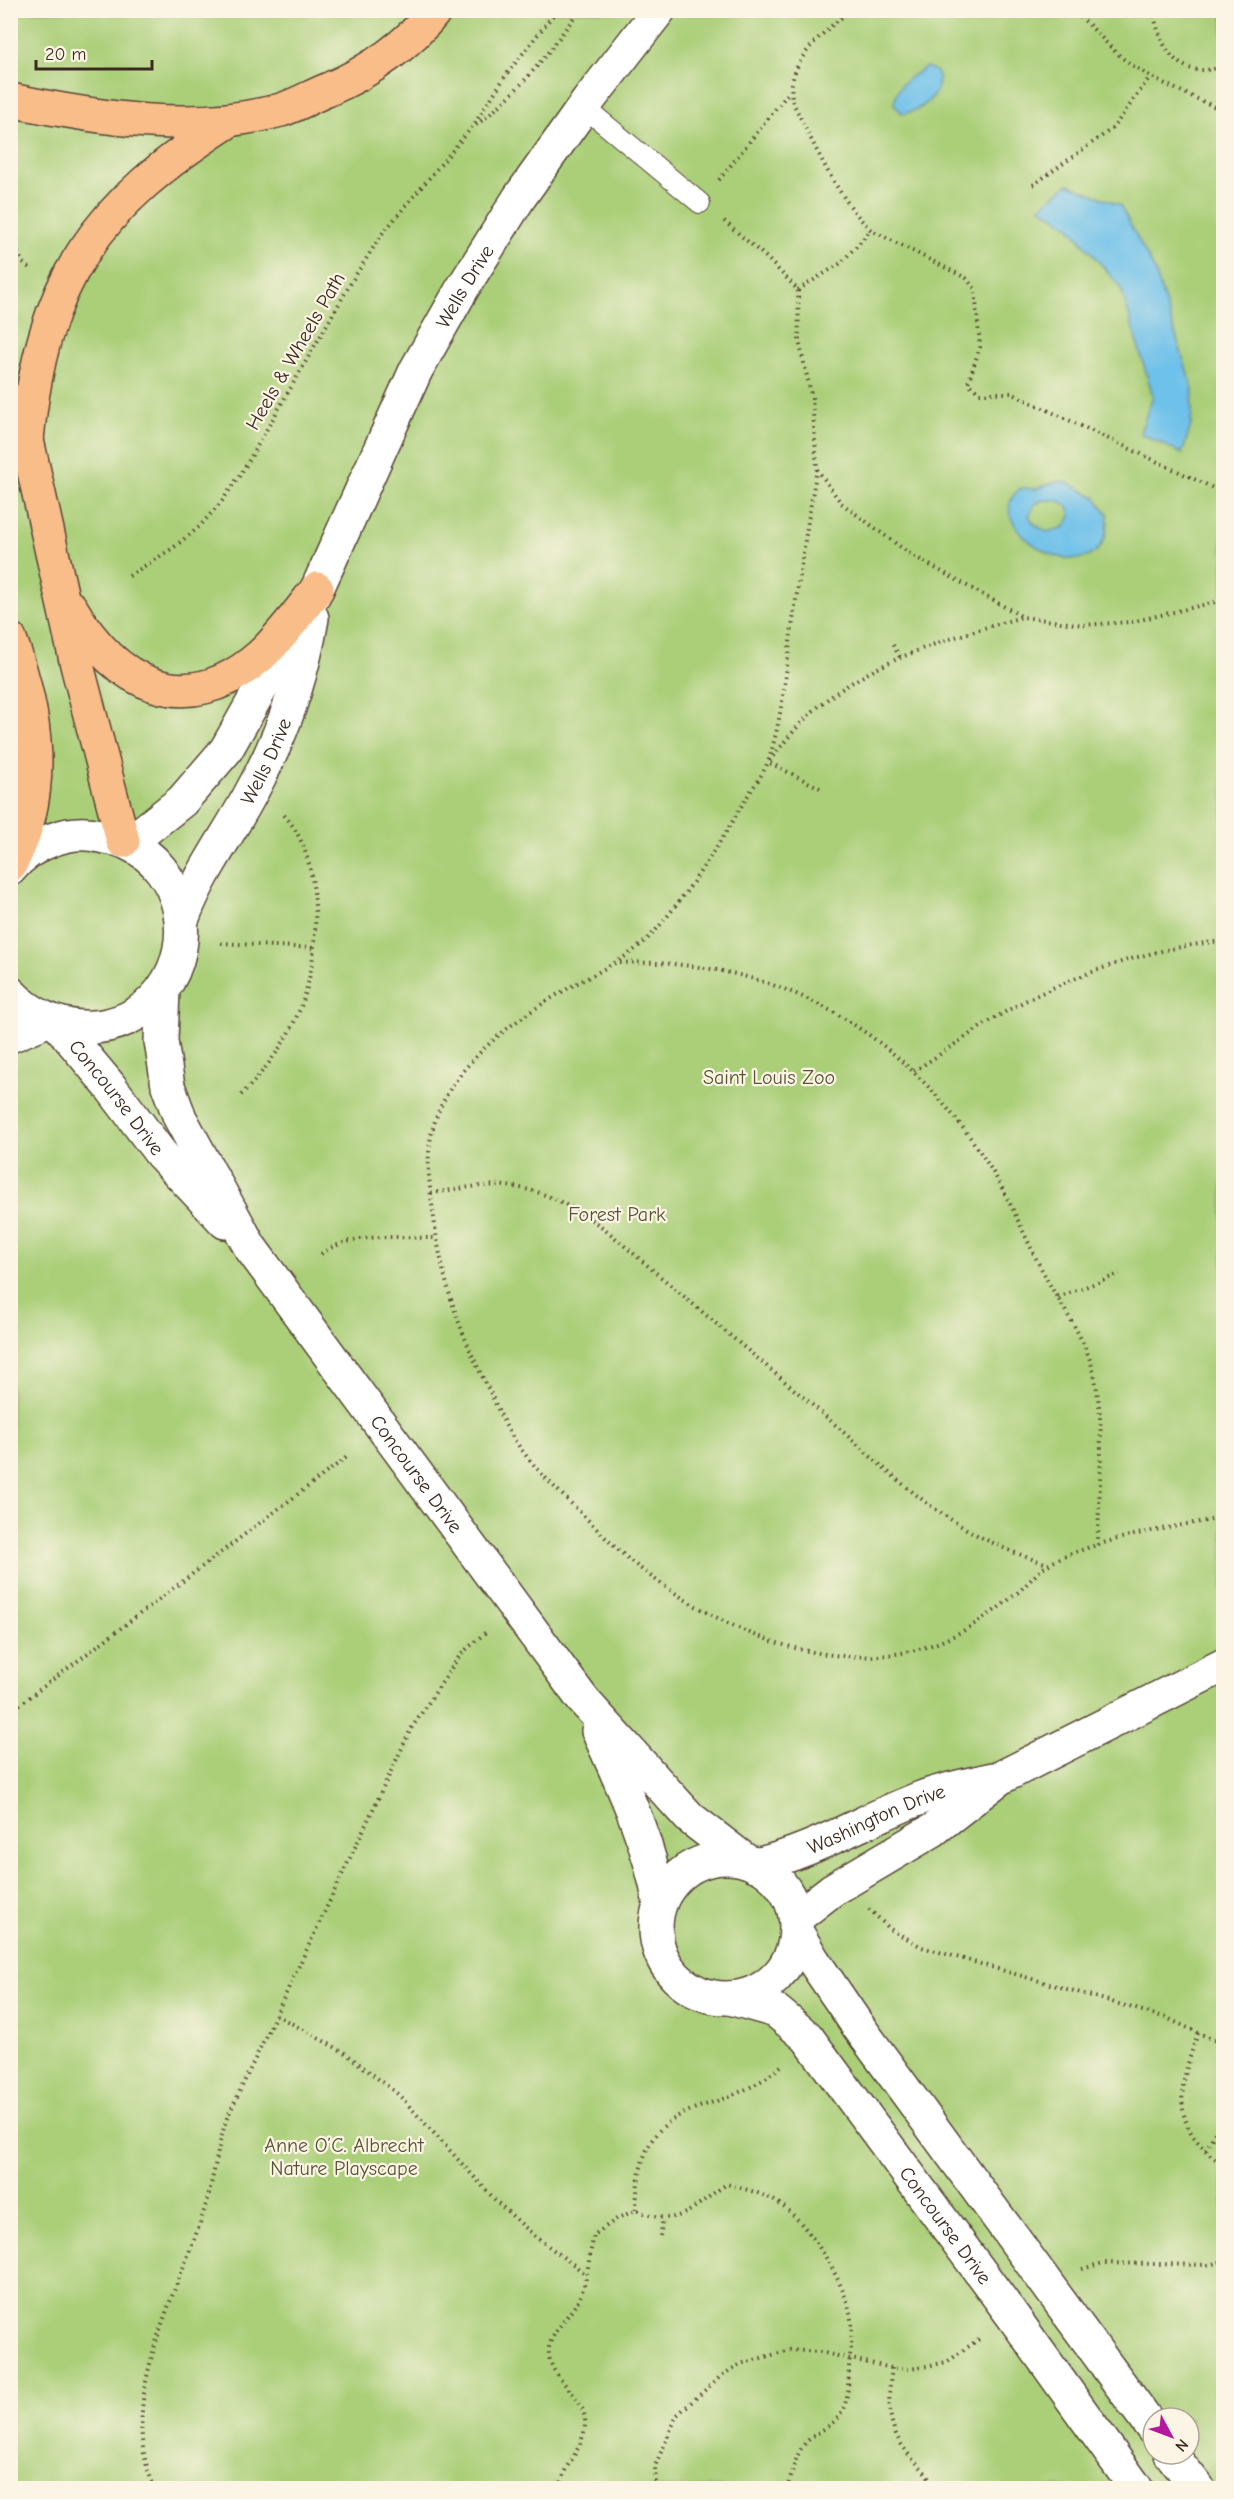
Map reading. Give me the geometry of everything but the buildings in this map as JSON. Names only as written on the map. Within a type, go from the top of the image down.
[{"type":"main road","points":[[10,100],[76,114],[162,121],[230,120],[282,110],[365,72],[403,44],[436,10]]},
{"type":"main road","points":[[27,440],[32,389],[52,312],[80,255],[103,223],[138,187],[186,148],[230,120]]},
{"type":"main road","points":[[10,400],[27,440],[58,585],[126,842]]},
{"type":"main road","points":[[58,585],[81,624],[108,659],[146,683],[170,689],[208,686],[232,674],[259,656],[317,589]]},
{"type":"main road","points":[[10,639],[26,692],[37,771],[27,827],[10,867]]},
{"type":"street","name":"Wells Drive","points":[[126,842],[182,801],[213,768],[226,750],[317,589],[416,370],[519,198],[584,106],[659,10]]},
{"type":"street","name":"Wells Drive","points":[[182,920],[192,894],[251,793],[283,724],[297,684],[317,589]]},
{"type":"street","points":[[10,867],[27,853],[62,836],[92,834],[126,842],[145,853],[169,881],[182,920],[180,951],[176,968],[163,989],[135,1014],[115,1023],[96,1028],[52,1022],[32,1012],[10,993]]},
{"type":"street","name":"Concourse Drive","points":[[163,989],[161,1041],[168,1086],[180,1118],[250,1247]]},
{"type":"street","points":[[10,1036],[52,1022]]},
{"type":"street","name":"Concourse Drive","points":[[52,1022],[109,1085],[161,1154],[250,1247],[583,1700],[690,1818],[751,1863]]},
{"type":"street","name":"Washington Drive","points":[[796,1925],[832,1890],[933,1830],[1000,1778],[1224,1665]]},
{"type":"street","name":"Concourse Drive","points":[[583,1700],[638,1821],[651,1860],[660,1904]]},
{"type":"street","name":"Washington Drive","points":[[751,1863],[801,1853],[936,1793],[1000,1778]]},
{"type":"street","points":[[796,1925],[792,1954],[774,1979],[758,1991],[730,1998],[696,1992],[685,1985],[667,1964],[655,1936],[655,1921],[660,1904],[676,1880],[698,1862],[717,1858],[751,1863],[771,1875],[783,1888],[796,1925],[846,2008],[1141,2413]]},
{"type":"street","name":"Concourse Drive","points":[[730,1998],[776,2011],[807,2037],[1136,2488]]},
{"type":"street","points":[[1181,2466],[1198,2488]]},
{"type":"lane","points":[[584,106],[700,202]]},
{"type":"path","points":[[474,126],[506,75],[557,10]]},
{"type":"path","points":[[474,126],[499,108],[522,85],[579,10]]},
{"type":"path","points":[[768,762],[785,681],[817,469],[812,398],[799,341],[798,290],[767,258],[700,202],[790,91],[798,66],[814,43],[851,10]]},
{"type":"path","points":[[1070,10],[1084,20],[1117,53],[1150,77],[1224,111]]},
{"type":"path","points":[[1153,10],[1158,35],[1164,48],[1179,62],[1199,69],[1224,66]]},
{"type":"path","points":[[1033,185],[1113,128],[1150,77]]},
{"type":"path","points":[[790,91],[793,103],[840,193],[871,231],[966,278],[975,289],[980,347],[968,383],[979,393],[1011,393],[1224,493]]},
{"type":"path","name":"Heels & Wheels Path","points":[[129,576],[172,549],[199,527],[222,501],[244,470],[352,281],[382,234],[474,126]]},
{"type":"path","points":[[1224,140],[1220,159],[1224,171]]},
{"type":"path","points":[[798,290],[841,263],[871,231]]},
{"type":"path","points":[[10,236],[23,263],[34,271]]},
{"type":"path","points":[[817,469],[841,503],[909,555],[1023,617],[1083,625],[1131,622],[1224,600]]},
{"type":"path","points":[[1023,617],[962,634],[901,659],[847,685],[810,714],[768,762],[721,840],[656,930],[640,945],[614,963],[536,1007],[483,1051],[454,1084],[433,1125],[428,1170],[442,1272],[466,1345],[512,1436],[551,1484],[626,1556],[712,1614],[744,1630],[791,1647],[844,1656],[895,1654],[943,1642],[966,1631],[1017,1593],[1048,1564],[1098,1546],[1179,1526],[1224,1518]]},
{"type":"path","points":[[893,645],[901,659]]},
{"type":"path","points":[[768,762],[820,788]]},
{"type":"path","points":[[242,1095],[276,1055],[291,1028],[308,981],[312,948],[313,887],[307,855],[293,826],[278,810]]},
{"type":"path","points":[[914,1071],[1033,997],[1112,963],[1197,944],[1224,941]]},
{"type":"path","points":[[221,943],[312,948]]},
{"type":"path","points":[[614,963],[655,961],[689,964],[741,974],[769,983],[822,1006],[855,1025],[914,1071],[933,1089],[992,1170],[1086,1351],[1101,1418],[1098,1546]]},
{"type":"path","points":[[431,1193],[481,1186],[511,1186],[542,1192],[576,1209],[605,1229],[856,1442],[904,1487],[937,1512],[1016,1554],[1048,1564]]},
{"type":"path","points":[[321,1254],[336,1244],[356,1239],[437,1238]]},
{"type":"path","points":[[1058,1296],[1120,1274]]},
{"type":"path","points":[[10,1712],[347,1457]]},
{"type":"path","points":[[155,2488],[146,2468],[141,2423],[155,2346],[202,2219],[218,2146],[227,2118],[411,1729],[454,1663],[480,1636]]},
{"type":"path","points":[[867,1906],[890,1929],[922,1947],[1167,2018],[1224,2045]]},
{"type":"path","points":[[276,2015],[344,2052],[399,2095],[497,2202],[536,2237],[586,2274]]},
{"type":"path","points":[[1198,2033],[1186,2062],[1181,2103],[1195,2137],[1206,2150],[1224,2164]]},
{"type":"path","points":[[636,2210],[637,2181],[644,2151],[665,2124],[692,2108],[737,2094],[759,2083],[782,2065]]},
{"type":"path","points":[[1206,2150],[1224,2115]]},
{"type":"path","points":[[560,2488],[585,2423],[584,2411],[578,2399],[555,2372],[549,2348],[554,2336],[574,2310],[586,2274],[594,2235],[618,2217],[636,2210],[663,2219],[683,2215],[727,2184],[776,2201],[807,2230],[846,2297],[851,2323],[848,2394],[840,2416],[814,2434],[803,2446],[787,2488]]},
{"type":"path","points":[[660,2236],[663,2219]]},
{"type":"path","points":[[1076,2271],[1103,2263],[1209,2265],[1224,2261]]},
{"type":"path","points":[[656,2488],[655,2466],[677,2415],[721,2376],[740,2364],[790,2350],[850,2358],[892,2368],[934,2367],[947,2362],[982,2337]]},
{"type":"path","points":[[892,2368],[889,2401],[895,2437],[929,2473],[934,2488]]},
{"type":"green space","name":"Forest Park","points":[[11,11],[1223,11],[1223,2488],[11,2488]]},
{"type":"water","points":[[926,67],[934,70],[939,77],[936,91],[922,107],[902,113],[894,104],[898,90],[905,81]]},
{"type":"water","points":[[1068,184],[1120,205],[1155,271],[1193,389],[1191,425],[1182,454],[1140,433],[1153,396],[1121,288],[1070,227],[1040,207]]},
{"type":"water","points":[[1058,481],[1069,483],[1095,497],[1108,514],[1103,542],[1088,556],[1068,558],[1046,552],[1026,539],[1013,522],[1010,504],[1021,488],[1036,489]],"holes":[[[1043,500],[1057,500],[1067,505],[1071,516],[1065,527],[1047,532],[1034,524],[1029,516],[1035,504]]]},
{"type":"park label","name":"Saint Louis Zoo","points":[[769,1077]]},
{"type":"park label","name":"Anne O’C. Albrecht Nature Playscape","points":[[344,2156]]}]
